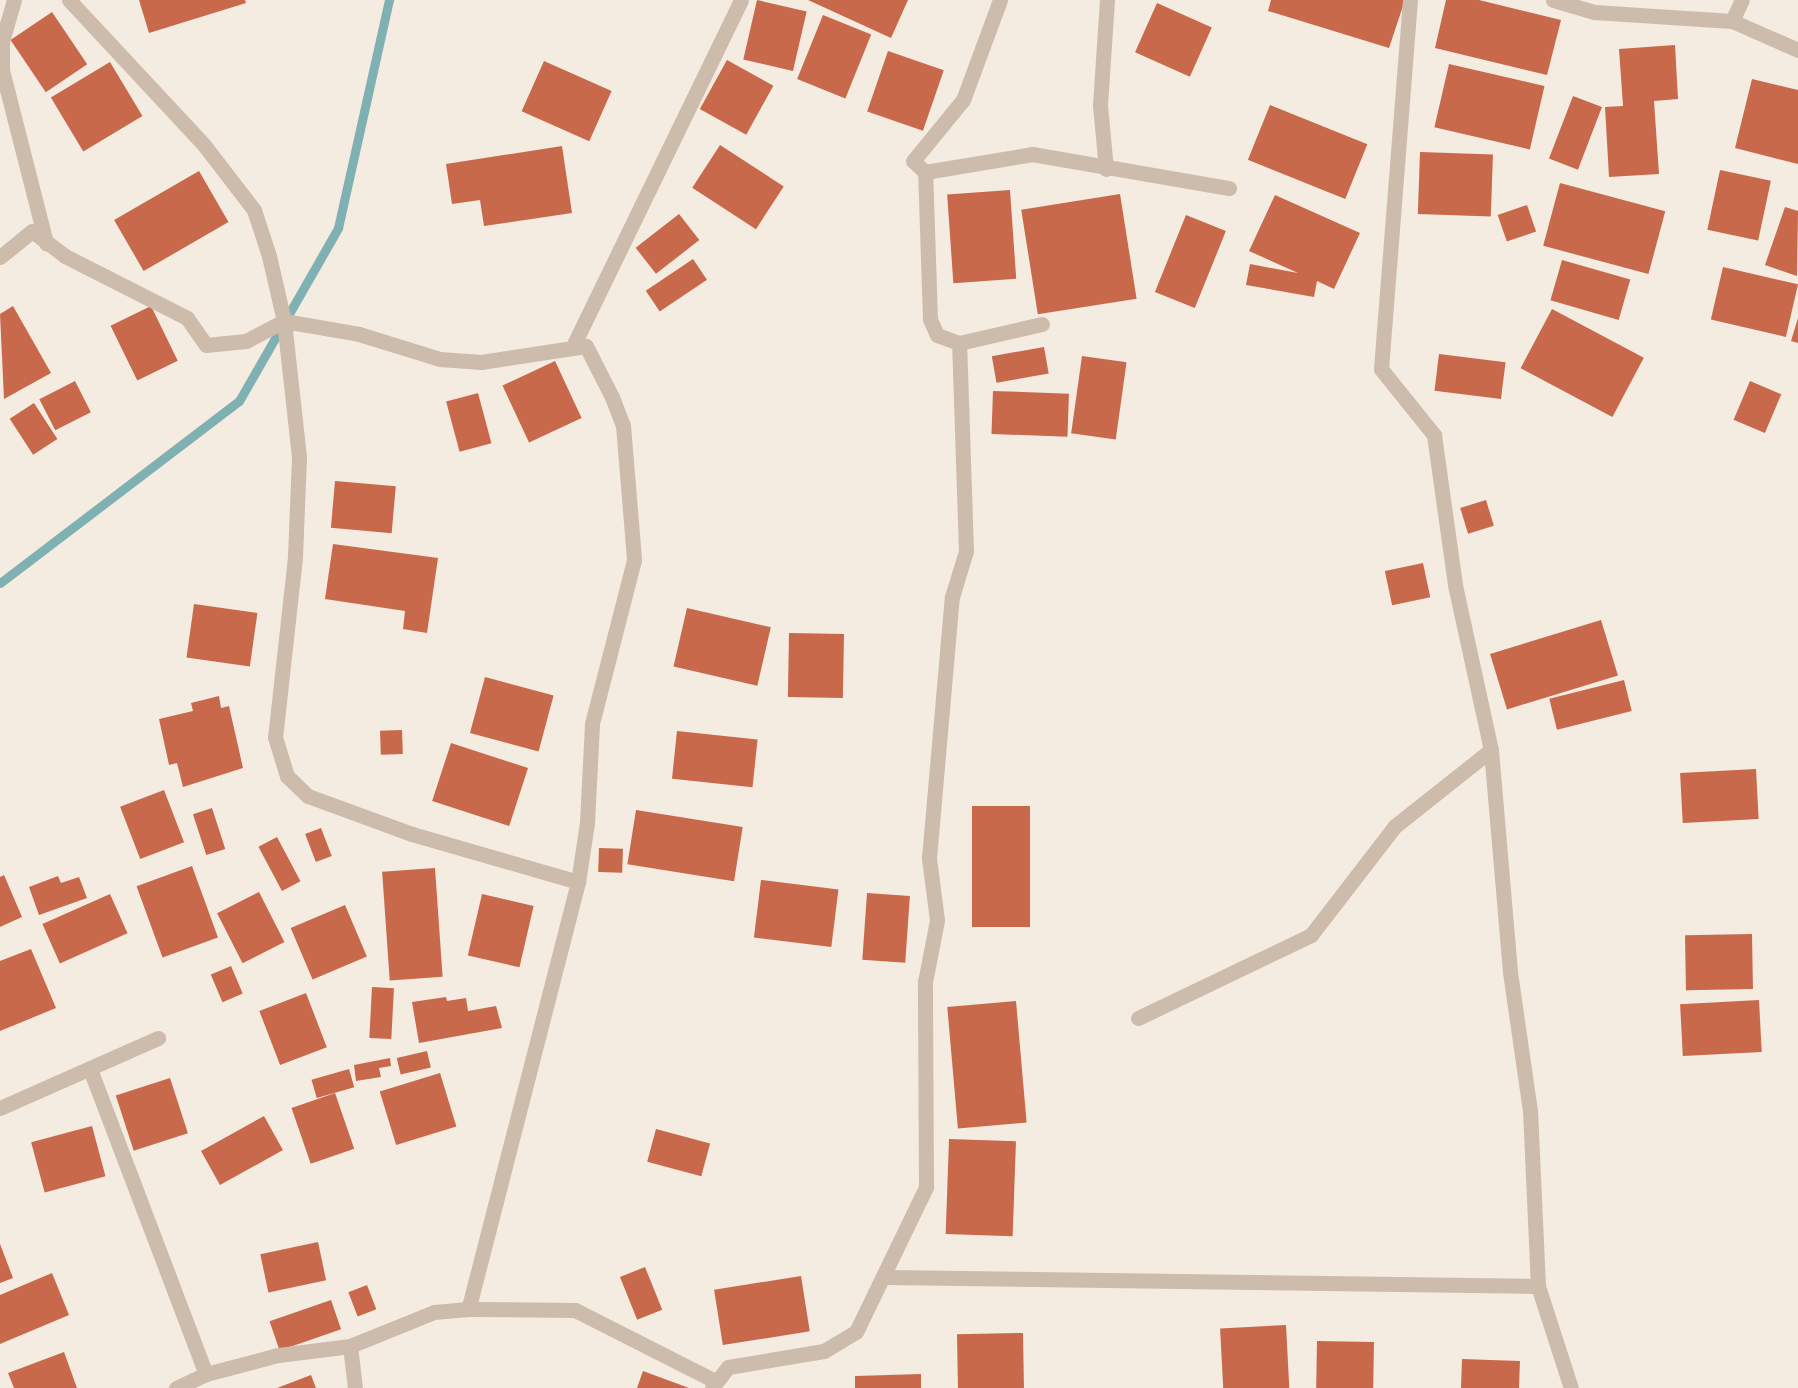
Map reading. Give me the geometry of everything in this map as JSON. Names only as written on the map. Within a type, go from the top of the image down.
[{"type":"street","points":[[14,0],[2,41],[3,70],[46,243]]},
{"type":"street","points":[[69,0],[204,145],[254,210],[284,321],[299,458],[295,557],[275,737],[287,776],[308,796],[412,834],[578,882]]},
{"type":"street","points":[[574,344],[741,0]]},
{"type":"street","points":[[1000,0],[963,100],[913,161],[925,172],[930,319],[937,335],[959,343],[1042,324]]},
{"type":"street","points":[[1106,169],[1100,105],[1107,0]]},
{"type":"street","points":[[1410,0],[1381,369],[1434,435],[1455,585],[1491,750],[1510,972],[1530,1110],[1538,1286],[1571,1388]]},
{"type":"street","points":[[1553,0],[1594,12],[1732,21],[1798,50]]},
{"type":"street","points":[[1732,21],[1742,0]]},
{"type":"street","points":[[925,172],[1032,154],[1106,169],[1229,188]]},
{"type":"street","points":[[0,257],[32,231],[46,243],[187,318],[206,345],[246,341],[284,321],[359,334],[440,359],[481,362],[574,344],[591,353],[623,425],[633,560],[592,724],[587,823],[578,882],[468,1309]]},
{"type":"street","points":[[176,1388],[206,1374],[278,1355],[350,1346],[434,1312],[468,1309],[575,1310],[713,1385],[728,1367],[824,1351],[856,1332],[886,1276],[926,1186],[925,982],[937,920],[929,858],[952,597],[966,551],[959,343]]},
{"type":"street","points":[[1138,1018],[1311,935],[1395,826],[1491,750]]},
{"type":"street","points":[[0,1108],[158,1038]]},
{"type":"street","points":[[90,1069],[206,1374]]},
{"type":"street","points":[[886,1276],[1538,1286]]},
{"type":"street","points":[[350,1346],[355,1388]]},
{"type":"building","points":[[139,0],[245,0],[246,3],[149,33]]},
{"type":"building","points":[[757,0],[807,11],[793,71],[743,59]]},
{"type":"building","points":[[808,0],[908,0],[891,38]]},
{"type":"building","points":[[1271,0],[1405,0],[1389,48],[1268,11]]},
{"type":"building","points":[[1446,0],[1479,0],[1561,20],[1547,75],[1435,48]]},
{"type":"building","points":[[1157,3],[1212,27],[1190,77],[1135,52]]},
{"type":"building","points":[[52,12],[87,64],[46,92],[11,40]]},
{"type":"building","points":[[823,15],[871,34],[845,98],[797,79]]},
{"type":"building","points":[[1675,45],[1678,99],[1654,101],[1659,174],[1609,177],[1605,107],[1623,106],[1619,49]]},
{"type":"building","points":[[888,51],[944,70],[923,131],[867,112]]},
{"type":"building","points":[[727,60],[773,86],[746,135],[700,109]]},
{"type":"building","points":[[544,61],[612,91],[589,141],[522,111]]},
{"type":"building","points":[[110,62],[142,116],[83,152],[51,98]]},
{"type":"building","points":[[1449,64],[1544,86],[1530,149],[1434,127]]},
{"type":"building","points":[[1752,79],[1798,90],[1798,164],[1735,148]]},
{"type":"building","points":[[1573,96],[1602,107],[1578,170],[1549,159]]},
{"type":"building","points":[[1270,105],[1367,144],[1345,199],[1248,160]]},
{"type":"building","points":[[720,145],[784,186],[756,229],[692,188]]},
{"type":"building","points":[[562,146],[572,213],[484,226],[480,200],[452,204],[446,164]]},
{"type":"building","points":[[1420,152],[1493,155],[1491,217],[1418,214]]},
{"type":"building","points":[[1720,170],[1771,181],[1758,240],[1707,230]]},
{"type":"building","points":[[199,171],[228,222],[144,271],[114,220]]},
{"type":"building","points":[[1560,183],[1665,211],[1648,274],[1543,246]]},
{"type":"building","points":[[1010,190],[1016,279],[953,283],[947,194]]},
{"type":"building","points":[[1120,194],[1137,299],[1038,314],[1021,210]]},
{"type":"building","points":[[1275,195],[1360,233],[1334,289],[1317,281],[1314,297],[1246,285],[1250,264],[1298,273],[1249,251]]},
{"type":"building","points":[[1527,205],[1536,231],[1507,242],[1498,215]]},
{"type":"building","points":[[1785,207],[1798,211],[1797,276],[1765,265]]},
{"type":"building","points":[[679,214],[699,240],[656,274],[636,248]]},
{"type":"building","points":[[1186,215],[1226,231],[1195,308],[1155,292]]},
{"type":"building","points":[[693,259],[707,280],[660,312],[646,291]]},
{"type":"building","points":[[1562,260],[1630,280],[1619,320],[1550,300]]},
{"type":"building","points":[[1723,267],[1798,284],[1786,337],[1711,320]]},
{"type":"building","points":[[13,306],[51,373],[4,399],[0,314]]},
{"type":"building","points":[[151,306],[178,361],[137,381],[111,326]]},
{"type":"building","points":[[1552,309],[1644,358],[1612,417],[1521,368]]},
{"type":"building","points":[[1798,318],[1798,343],[1791,341]]},
{"type":"building","points":[[1044,347],[1049,374],[996,383],[992,356]]},
{"type":"building","points":[[1439,354],[1506,362],[1501,399],[1434,391]]},
{"type":"building","points":[[1082,356],[1127,362],[1116,440],[1071,433]]},
{"type":"building","points":[[555,361],[582,418],[529,443],[502,386]]},
{"type":"building","points":[[75,381],[91,412],[55,430],[39,399]]},
{"type":"building","points":[[1750,381],[1781,394],[1765,433],[1734,420]]},
{"type":"building","points":[[993,391],[1069,394],[1067,437],[991,434]]},
{"type":"building","points":[[478,393],[491,443],[460,452],[446,402]]},
{"type":"building","points":[[34,403],[57,439],[33,455],[10,419]]},
{"type":"building","points":[[335,481],[396,486],[392,533],[331,528]]},
{"type":"building","points":[[1486,500],[1494,526],[1468,534],[1460,508]]},
{"type":"building","points":[[333,544],[438,558],[427,633],[403,629],[405,611],[325,599]]},
{"type":"building","points":[[1423,563],[1430,597],[1392,605],[1385,571]]},
{"type":"building","points":[[194,604],[257,613],[250,666],[186,657]]},
{"type":"building","points":[[687,608],[771,627],[757,686],[674,666]]},
{"type":"building","points":[[1601,620],[1618,675],[1507,709],[1490,654]]},
{"type":"building","points":[[789,633],[844,634],[843,698],[788,697]]},
{"type":"building","points":[[485,677],[554,695],[539,751],[470,733]]},
{"type":"building","points":[[1624,680],[1632,711],[1557,730],[1549,699]]},
{"type":"building","points":[[219,696],[221,708],[229,706],[243,768],[183,787],[177,763],[169,765],[159,719],[193,711],[191,703]]},
{"type":"building","points":[[402,730],[403,754],[381,755],[380,731]]},
{"type":"building","points":[[677,731],[758,739],[753,787],[672,779]]},
{"type":"building","points":[[451,743],[528,768],[509,826],[432,801]]},
{"type":"building","points":[[1756,769],[1759,819],[1683,823],[1680,773]]},
{"type":"building","points":[[164,790],[184,842],[140,859],[120,807]]},
{"type":"building","points":[[972,806],[1030,806],[1030,927],[972,927]]},
{"type":"building","points":[[212,808],[225,849],[206,855],[193,814]]},
{"type":"building","points":[[636,810],[743,827],[734,881],[627,864]]},
{"type":"building","points":[[321,828],[332,856],[316,862],[305,834]]},
{"type":"building","points":[[277,837],[300,881],[282,891],[258,847]]},
{"type":"building","points":[[599,848],[623,849],[622,873],[598,872]]},
{"type":"building","points":[[192,866],[218,937],[163,958],[137,886]]},
{"type":"building","points":[[435,868],[443,977],[390,980],[382,872]]},
{"type":"building","points":[[4,875],[22,917],[0,927],[0,877]]},
{"type":"building","points":[[58,876],[61,883],[79,877],[87,898],[39,915],[29,887]]},
{"type":"building","points":[[761,880],[838,890],[831,947],[754,938]]},
{"type":"building","points":[[259,892],[284,942],[243,963],[217,913]]},
{"type":"building","points":[[867,893],[910,896],[905,963],[862,960]]},
{"type":"building","points":[[110,894],[127,933],[60,963],[42,924]]},
{"type":"building","points":[[482,894],[534,906],[519,967],[468,955]]},
{"type":"building","points":[[345,905],[367,957],[313,980],[291,928]]},
{"type":"building","points":[[1752,934],[1753,989],[1686,990],[1685,935]]},
{"type":"building","points":[[31,949],[56,1008],[0,1031],[0,961]]},
{"type":"building","points":[[231,966],[243,994],[222,1002],[211,975]]},
{"type":"building","points":[[372,987],[394,988],[391,1039],[369,1038]]},
{"type":"building","points":[[306,993],[327,1047],[280,1065],[259,1011]]},
{"type":"building","points":[[446,997],[447,1001],[466,998],[468,1011],[496,1006],[502,1028],[419,1043],[412,1002]]},
{"type":"building","points":[[1759,1000],[1762,1052],[1683,1056],[1680,1004]]},
{"type":"building","points":[[1016,1001],[1027,1123],[958,1129],[947,1007]]},
{"type":"building","points":[[427,1051],[431,1068],[401,1075],[397,1058]]},
{"type":"building","points":[[390,1058],[391,1066],[379,1068],[381,1077],[356,1081],[354,1065]]},
{"type":"building","points":[[349,1069],[354,1087],[317,1098],[312,1080]]},
{"type":"building","points":[[440,1073],[456,1127],[396,1145],[380,1091]]},
{"type":"building","points":[[170,1078],[188,1133],[134,1151],[116,1096]]},
{"type":"building","points":[[335,1093],[354,1149],[311,1164],[292,1108]]},
{"type":"building","points":[[264,1116],[283,1150],[220,1185],[201,1151]]},
{"type":"building","points":[[92,1126],[105,1176],[45,1193],[31,1142]]},
{"type":"building","points":[[656,1129],[710,1143],[701,1176],[647,1162]]},
{"type":"building","points":[[949,1139],[1016,1141],[1013,1236],[946,1234]]},
{"type":"building","points":[[318,1242],[326,1280],[268,1292],[260,1254]]},
{"type":"building","points":[[0,1244],[13,1278],[0,1283]]},
{"type":"building","points":[[645,1267],[662,1310],[637,1320],[620,1277]]},
{"type":"building","points":[[52,1273],[69,1315],[0,1344],[0,1295]]},
{"type":"building","points":[[801,1276],[810,1331],[723,1345],[714,1290]]},
{"type":"building","points":[[367,1285],[376,1309],[358,1316],[348,1292]]},
{"type":"building","points":[[331,1300],[341,1329],[280,1350],[270,1321]]},
{"type":"building","points":[[1286,1325],[1289,1388],[1223,1388],[1220,1328]]},
{"type":"building","points":[[1023,1333],[1024,1388],[958,1388],[957,1334]]},
{"type":"building","points":[[1317,1341],[1374,1342],[1373,1388],[1316,1388]]},
{"type":"building","points":[[64,1352],[77,1388],[14,1388],[8,1373]]},
{"type":"building","points":[[1462,1359],[1520,1361],[1519,1388],[1461,1388]]},
{"type":"building","points":[[643,1371],[689,1388],[637,1388]]},
{"type":"building","points":[[921,1374],[921,1388],[855,1388],[855,1376]]},
{"type":"building","points":[[311,1375],[316,1388],[277,1388]]},
{"type":"waterway","points":[[0,583],[239,401],[338,228],[389,0]]}]
